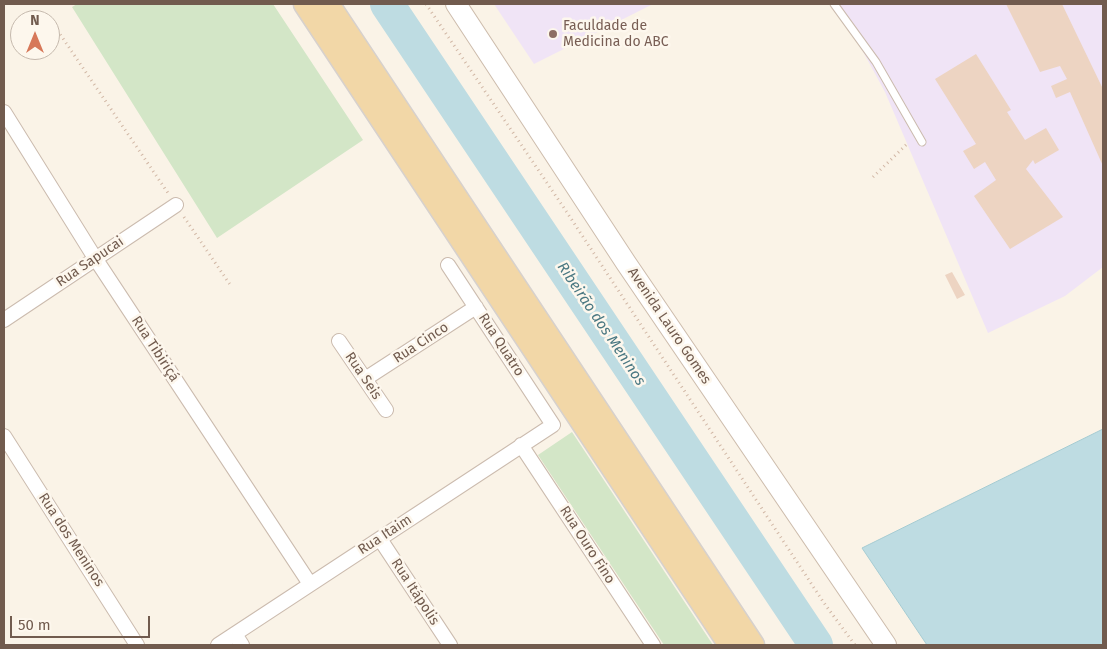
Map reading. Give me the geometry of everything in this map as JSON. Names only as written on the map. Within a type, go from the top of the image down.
[{"type":"main road","points":[[305,4],[730,645]]},
{"type":"main road","points":[[328,4],[753,645]]},
{"type":"main road","name":"Avenida Lauro Gomes","points":[[456,4],[631,271],[886,645]]},
{"type":"street","name":"Rua Tibiriçá","points":[[4,112],[95,258],[310,584]]},
{"type":"street","name":"Rua Sapucai","points":[[4,320],[176,205]]},
{"type":"street","name":"Rua Quatro","points":[[448,265],[553,425]]},
{"type":"street","name":"Rua Cinco","points":[[365,379],[476,307]]},
{"type":"street","name":"Rua Seis","points":[[340,341],[386,410]]},
{"type":"street","name":"Rua Itaim","points":[[218,645],[239,640],[310,584],[553,425]]},
{"type":"street","name":"Rua dos Meninos","points":[[4,436],[137,645]]},
{"type":"street","name":"Rua Ouro Fino","points":[[521,445],[653,645]]},
{"type":"street","name":"Rua Itápolis","points":[[380,539],[450,645]]},
{"type":"lane","points":[[834,4],[876,62],[922,142]]},
{"type":"path","points":[[426,4],[566,211],[824,603],[855,645]]},
{"type":"path","points":[[60,34],[231,286]]},
{"type":"path","points":[[873,177],[918,134]]},
{"type":"shaded area","name":"Faculdade de Medicina do ABC","points":[[494,4],[653,4],[534,64]]},
{"type":"shaded area","points":[[837,4],[1103,4],[1103,267],[1065,296],[988,333],[885,92]]},
{"type":"green space","points":[[77,4],[273,4],[363,140],[217,238],[72,7]]},
{"type":"green space","points":[[572,432],[713,645],[664,645],[538,455]]},
{"type":"water","points":[[1103,429],[1103,645],[927,645],[862,548]]},
{"type":"building","points":[[1006,4],[1062,4],[1103,89],[1103,166],[1070,92],[1056,98],[1051,86],[1067,79],[1060,66],[1040,72]]},
{"type":"building","points":[[976,54],[1011,110],[1007,112],[1025,140],[1046,128],[1059,150],[1035,164],[1033,160],[1026,169],[1063,217],[1010,249],[974,196],[996,180],[985,162],[974,169],[963,151],[976,144],[935,79]]},
{"type":"building","points":[[952,272],[965,295],[957,299],[945,275]]},
{"type":"waterway","name":"Ribeirão dos Meninos","points":[[387,4],[816,645]]},
{"type":"place","name":"Faculdade de Medicina do ABC","points":[[553,34]]}]
